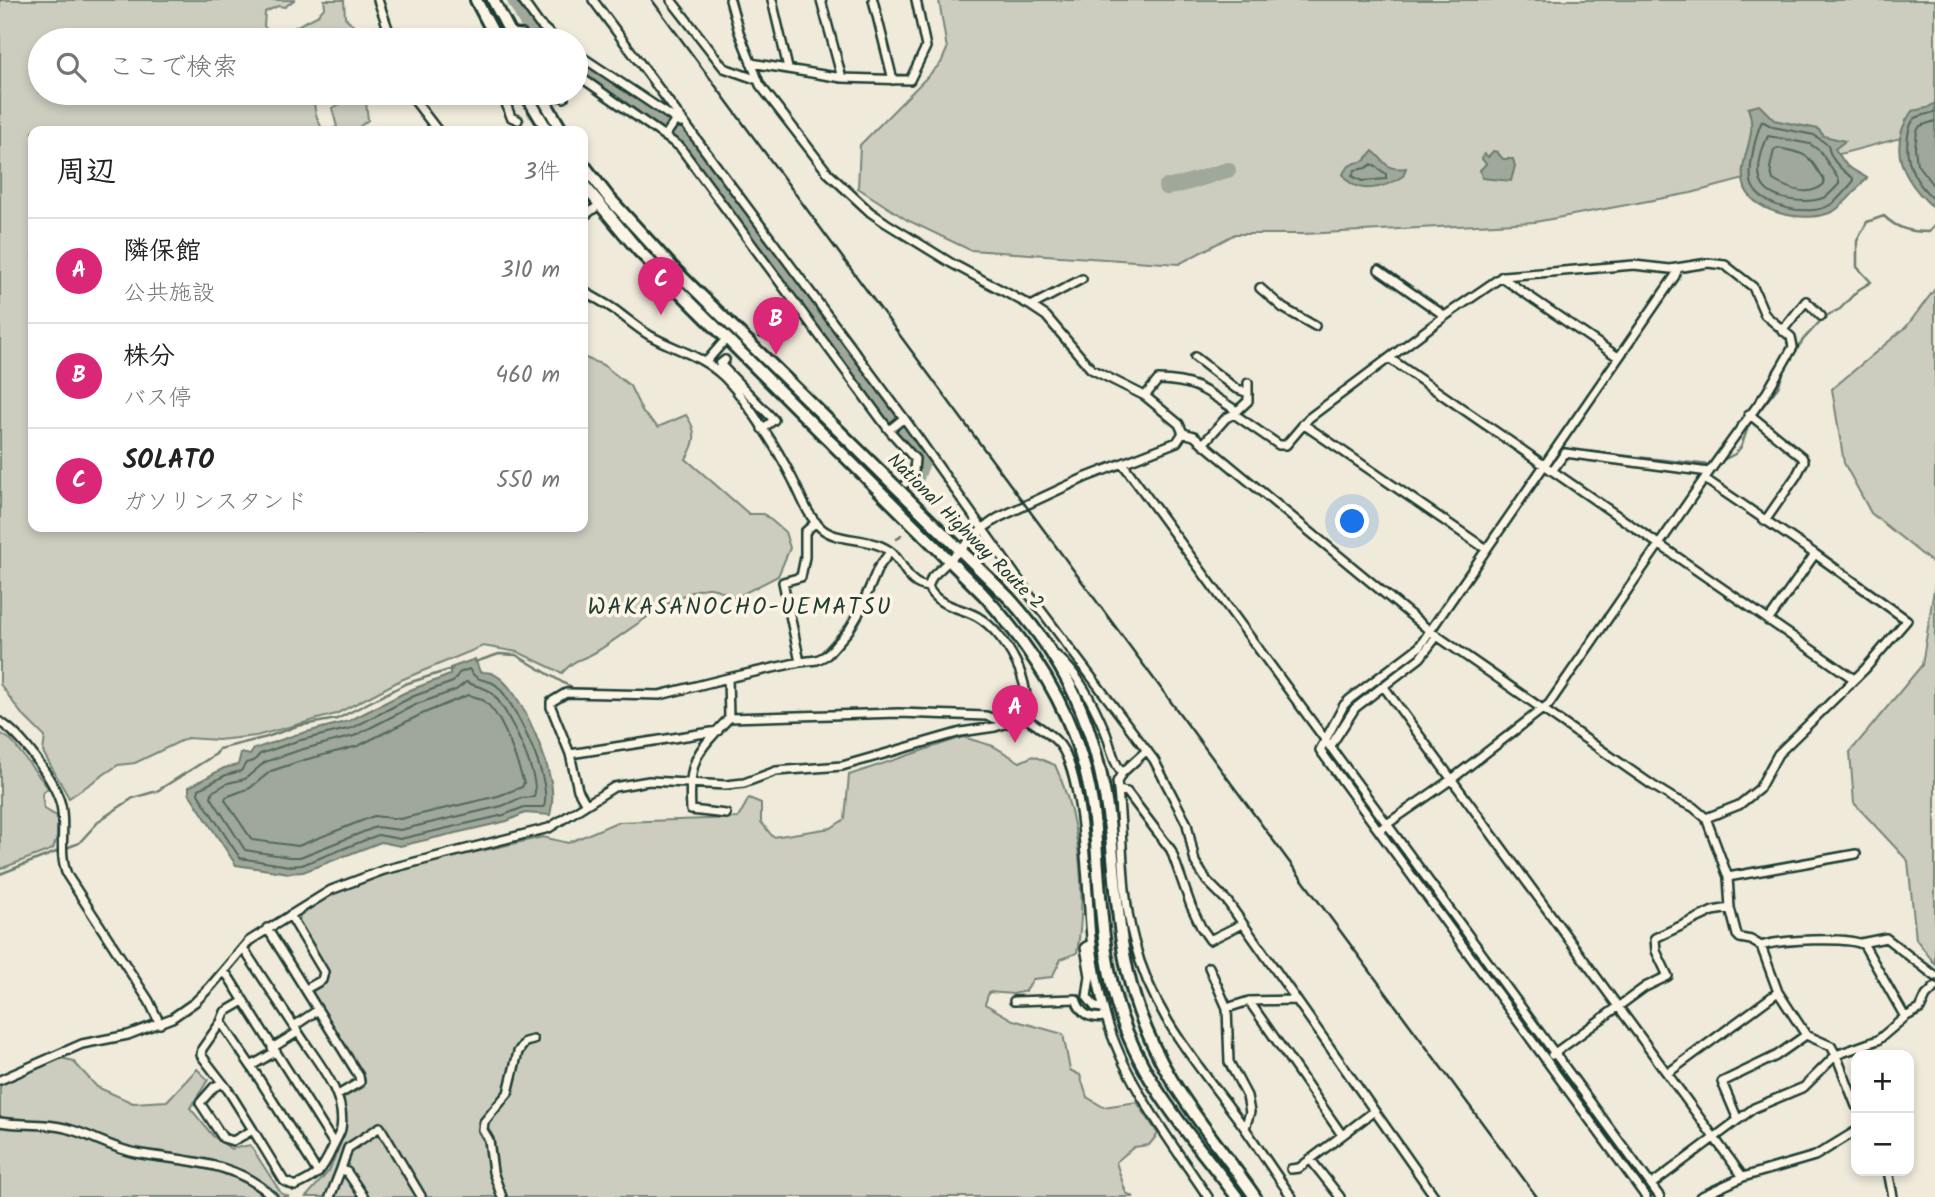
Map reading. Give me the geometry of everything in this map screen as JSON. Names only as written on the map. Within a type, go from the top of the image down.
[{"type":"highway","points":[[476,0],[491,28]]},
{"type":"highway","points":[[493,0],[507,28]]},
{"type":"highway","points":[[532,105],[545,126]]},
{"type":"highway","points":[[547,105],[559,126]]},
{"type":"highway","name":"National Highway Route 2","points":[[588,171],[609,198],[674,269],[1009,598],[1053,653],[1075,693],[1096,748],[1110,828],[1119,926],[1128,974],[1144,1024],[1152,1045],[1178,1093],[1255,1197]]},
{"type":"highway","name":"National Highway Route 2","points":[[588,191],[638,250],[1010,624],[1033,657],[1060,701],[1086,770],[1094,816],[1104,931],[1116,1003],[1132,1044],[1157,1091],[1187,1135],[1237,1197]]},
{"type":"street","points":[[378,0],[388,28]]},
{"type":"street","points":[[522,0],[544,28]]},
{"type":"street","points":[[593,0],[1147,750],[1187,824],[1195,862],[1201,873],[1227,901],[1373,1112],[1436,1197]]},
{"type":"street","points":[[671,0],[724,68],[758,80]]},
{"type":"street","points":[[730,0],[751,63],[767,96],[828,173],[870,212],[951,263],[1031,306],[1057,328],[1091,369],[1145,396],[1179,424],[1183,433]]},
{"type":"street","points":[[772,0],[788,68]]},
{"type":"street","points":[[821,0],[842,78]]},
{"type":"street","points":[[873,0],[893,80]]},
{"type":"street","points":[[751,63],[842,78],[910,80],[926,47],[916,0]]},
{"type":"street","points":[[588,61],[685,125]]},
{"type":"street","points":[[588,82],[680,147],[915,459],[914,471],[906,483]]},
{"type":"street","points":[[418,105],[434,126]]},
{"type":"street","points":[[506,105],[511,117],[518,120]]},
{"type":"street","points":[[665,136],[676,120]]},
{"type":"street","points":[[588,213],[598,205]]},
{"type":"street","points":[[1145,396],[1158,380],[1195,384],[1282,446],[1289,443],[1303,424],[1501,276],[1634,265],[1670,269],[1708,263],[1725,265],[1753,287],[1765,315],[1791,337],[1793,347],[1753,417],[1707,475],[1544,709],[1384,827]]},
{"type":"street","points":[[1331,747],[1355,708],[1420,658],[1486,549],[1678,268]]},
{"type":"street","points":[[1379,270],[1445,316]]},
{"type":"street","points":[[1501,276],[1618,357]]},
{"type":"street","points":[[1031,306],[1082,279]]},
{"type":"street","points":[[1260,288],[1283,308],[1315,326]]},
{"type":"street","points":[[0,1080],[82,1045],[128,1035],[160,1024],[195,1002],[248,941],[331,890],[356,879],[549,828],[614,787],[649,781],[726,785],[744,783],[786,770],[842,766],[961,732],[1008,723],[1023,716],[1027,707],[1027,696],[1015,658],[995,630],[981,618],[936,599],[928,587],[919,586],[909,578],[890,552],[859,540],[832,535],[816,522],[762,429],[725,377],[706,362],[652,337],[588,294]]},
{"type":"street","points":[[1782,331],[1806,301],[1821,316]]},
{"type":"street","points":[[762,333],[798,306]]},
{"type":"street","points":[[706,362],[726,339]]},
{"type":"street","points":[[1195,357],[1235,388],[1248,393]]},
{"type":"street","points":[[1389,358],[1854,679]]},
{"type":"street","points":[[725,360],[720,364],[774,420],[762,429]]},
{"type":"street","points":[[1203,444],[1226,418],[1248,401],[1248,383]]},
{"type":"street","points":[[1753,417],[1804,461],[1765,521]]},
{"type":"street","points":[[890,429],[903,419]]},
{"type":"street","points":[[1303,424],[1486,549]]},
{"type":"street","points":[[1183,433],[1194,436],[1434,634],[1652,785],[1673,799],[1693,807],[1706,818],[1728,877],[1730,908],[1737,935],[1740,939],[1751,940],[1760,946],[1778,992],[1806,1035],[1830,1046],[1851,1092]]},
{"type":"street","points":[[928,587],[932,576],[982,529],[998,518],[1041,497],[1177,442],[1183,433]]},
{"type":"street","points":[[1552,471],[1565,453],[1707,475],[1765,521],[1907,620],[1884,649],[1778,754],[1759,789],[1740,805],[1706,818]]},
{"type":"street","points":[[1123,464],[1325,738],[1384,827],[1550,1057],[1646,1197]]},
{"type":"street","points":[[799,659],[783,582],[801,577],[806,557],[805,533],[816,522]]},
{"type":"street","points":[[586,804],[578,790],[570,754],[551,702],[566,692],[660,695],[799,659],[817,660],[827,655],[849,630],[878,568],[890,552]]},
{"type":"street","points":[[1768,621],[1815,554]]},
{"type":"street","points":[[1434,634],[1408,657],[1350,699],[1320,750],[1550,1057],[1660,1197]]},
{"type":"street","points":[[1053,653],[1069,667],[1081,685],[1099,717],[1116,766],[1122,773]]},
{"type":"street","points":[[726,814],[691,810],[690,783],[698,753],[730,718],[728,678]]},
{"type":"street","points":[[1384,687],[1743,1177]]},
{"type":"street","points":[[730,718],[900,713],[986,716],[1008,723]]},
{"type":"street","points":[[1023,716],[1059,744],[1071,768],[1080,815],[1092,943],[1106,1017],[1125,1064],[1143,1098],[1208,1197]]},
{"type":"street","points":[[0,722],[15,734],[52,783],[60,803],[63,825],[61,851],[67,875],[149,1001],[160,1024]]},
{"type":"street","points":[[570,754],[718,731]]},
{"type":"street","points":[[1147,750],[1122,773],[1117,782],[1129,915],[1147,983],[1162,1015],[1176,1036],[1245,1128],[1292,1197]]},
{"type":"street","points":[[1118,790],[1127,792],[1171,850],[1191,906],[1210,940],[1242,924]]},
{"type":"street","points":[[1728,877],[1856,854]]},
{"type":"street","points":[[1550,1057],[1645,987],[1668,976],[1656,951],[1655,938],[1713,911],[1730,908]]},
{"type":"street","points":[[289,915],[324,972],[321,980],[306,989]]},
{"type":"street","points":[[267,928],[359,1076],[360,1082],[338,1095]]},
{"type":"street","points":[[1760,946],[1819,940],[1861,943],[1886,938],[1935,976]]},
{"type":"street","points":[[1092,943],[1085,947],[1090,976],[1087,997],[1095,1007],[1102,1008]]},
{"type":"street","points":[[1861,943],[1905,1017]]},
{"type":"street","points":[[243,948],[338,1095],[341,1108],[341,1131],[323,1169],[295,1186],[284,1181],[253,1130],[201,1055],[225,1012],[244,1001]]},
{"type":"street","points":[[1209,968],[1227,1008],[1228,1062],[1247,1096],[1250,1112],[1245,1128]]},
{"type":"street","points":[[223,972],[334,1144]]},
{"type":"street","points":[[1140,990],[1147,983]]},
{"type":"street","points":[[1651,1184],[1754,1108],[1804,1087],[1836,1055],[1878,1040],[1905,1017],[1920,1009],[1926,996],[1935,987]]},
{"type":"street","points":[[1668,1073],[1778,992]]},
{"type":"street","points":[[1014,1001],[1076,999],[1084,1014],[1106,1017]]},
{"type":"street","points":[[1227,1008],[1249,1001],[1295,1000]]},
{"type":"street","points":[[1249,1001],[1342,1135]]},
{"type":"street","points":[[251,1066],[274,1050],[318,1010]]},
{"type":"street","points":[[221,1022],[318,1174]]},
{"type":"street","points":[[1738,1120],[1722,1082],[1776,1056],[1806,1035]]},
{"type":"street","points":[[502,1197],[493,1172],[489,1140],[483,1130],[484,1122],[508,1093],[518,1052],[525,1042],[533,1040]]},
{"type":"street","points":[[222,1083],[214,1087],[200,1103],[223,1138],[233,1141],[253,1130]]},
{"type":"street","points":[[1291,1169],[1299,1168],[1373,1112]]},
{"type":"street","points":[[0,1122],[60,1126],[135,1153],[215,1165],[249,1177],[272,1197]]},
{"type":"street","points":[[330,1197],[348,1148],[380,1127],[421,1197]]},
{"type":"street","points":[[1700,1197],[1716,1194],[1743,1177],[1815,1156],[1851,1134]]},
{"type":"street","points":[[1310,1159],[1340,1197]]},
{"type":"street","points":[[341,1169],[347,1172],[364,1197]]},
{"type":"street","points":[[1889,1176],[1893,1197]]},
{"type":"shaded area","points":[[0,0],[294,0],[285,7],[278,6],[265,12],[266,28],[28,28],[28,105],[315,105],[321,126],[28,126],[28,532],[588,532],[588,359],[603,365],[630,386],[643,413],[658,427],[686,415],[694,437],[686,459],[749,514],[764,514],[785,532],[790,548],[778,576],[735,598],[710,588],[683,595],[589,656],[574,662],[562,673],[518,652],[483,646],[401,680],[336,714],[256,736],[218,740],[187,738],[135,763],[118,765],[69,798],[43,752],[45,737],[21,713],[0,684]]},
{"type":"shaded area","points":[[324,0],[344,0],[345,17],[353,28],[293,28],[317,16],[325,7]]},
{"type":"shaded area","points":[[939,0],[1935,0],[1935,129],[1691,193],[1535,222],[1304,234],[1235,234],[1179,264],[970,250],[907,220],[858,188],[860,145],[941,63],[947,49]]},
{"type":"shaded area","points":[[338,105],[366,105],[368,120],[360,126],[337,126],[332,108]]},
{"type":"shaded area","points":[[1935,289],[1935,565],[1871,513],[1844,463],[1832,389],[1906,327]]},
{"type":"shaded area","points":[[1935,583],[1935,964],[1916,939],[1908,861],[1854,803],[1850,752],[1922,665]]},
{"type":"shaded area","points":[[0,733],[11,740],[48,788],[42,794],[44,809],[57,816],[57,837],[53,849],[0,869]]},
{"type":"shaded area","points":[[963,737],[993,746],[1020,762],[1033,756],[1055,765],[1064,786],[1076,833],[1081,882],[1077,953],[1061,959],[1052,977],[1033,979],[1026,991],[1013,994],[989,992],[985,1004],[1013,1020],[1063,1034],[1070,1070],[1080,1075],[1087,1097],[1103,1107],[1137,1102],[1158,1134],[1149,1145],[1134,1147],[1116,1162],[1126,1193],[1134,1197],[306,1197],[329,1171],[345,1133],[344,1097],[364,1087],[365,1079],[312,992],[326,982],[329,973],[299,921],[301,910],[358,882],[543,837],[568,843],[617,822],[738,818],[749,798],[761,803],[761,822],[773,837],[831,828],[845,819],[849,775]]},
{"type":"shaded area","points":[[58,1057],[73,1061],[97,1087],[133,1103],[167,1101],[197,1069],[208,1080],[190,1108],[213,1136],[231,1149],[250,1145],[281,1193],[289,1197],[0,1197],[0,1085]]},
{"type":"water","points":[[1935,103],[1935,209],[1907,176],[1899,152],[1904,125],[1912,111]]},
{"type":"water","points":[[1759,105],[1774,120],[1818,129],[1824,136],[1845,141],[1835,149],[1847,166],[1867,178],[1841,206],[1822,215],[1810,217],[1784,214],[1760,205],[1745,188],[1743,178],[1751,129],[1748,108]]},
{"type":"water","points":[[1373,151],[1386,165],[1406,168],[1403,176],[1380,187],[1355,186],[1343,174],[1354,163],[1364,161]]},
{"type":"water","points":[[1493,151],[1503,159],[1513,159],[1515,166],[1511,181],[1482,178],[1480,170],[1486,164],[1482,159],[1483,155],[1488,157]]},
{"type":"water","points":[[475,659],[480,672],[491,673],[511,690],[529,721],[551,782],[550,815],[525,813],[507,821],[400,846],[381,842],[303,872],[289,873],[236,865],[189,793],[189,787],[224,768],[238,765],[241,753],[250,755],[254,749],[349,721],[410,690],[450,675],[450,668]]},
{"type":"waterway","points":[[515,0],[531,28]]},
{"type":"waterway","points":[[588,72],[678,132],[913,448],[922,462],[914,483]]},
{"type":"waterway","points":[[1166,187],[1228,170]]},
{"type":"waterway","points":[[1721,461],[1735,454],[1741,447],[1749,424],[1778,387],[1786,365],[1803,340],[1824,317],[1840,309],[1858,290],[1871,282],[1857,267],[1857,241],[1867,222],[1884,216],[1899,227],[1922,232],[1929,232],[1935,225]]},
{"type":"waterway","points":[[1552,465],[1563,449],[1710,465]]},
{"type":"waterway","points":[[897,539],[901,535]]},
{"type":"waterway","points":[[650,692],[819,655],[847,624],[876,564]]},
{"type":"waterway","points":[[1405,666],[1429,641]]},
{"type":"waterway","points":[[475,662],[499,654],[516,655],[572,688],[626,691]]},
{"type":"waterway","points":[[0,874],[79,843],[100,820],[133,798],[157,791],[216,754],[219,749],[297,726],[337,719],[405,684],[452,669]]},
{"type":"waterway","points":[[1331,739],[1350,705],[1372,691]]},
{"type":"waterway","points":[[1326,748],[1651,1197]]},
{"type":"tunnel","points":[[518,120],[549,105]]},
{"type":"tunnel","points":[[725,360],[762,333]]},
{"type":"tunnel","points":[[1102,1008],[1140,990]]},
{"type":"railway","points":[[652,0],[1537,1197]]},
{"type":"place","name":"SOLATO","points":[[661,315]]},
{"type":"place","name":"株分","points":[[776,355]]},
{"type":"place","name":"隣保館","points":[[1015,743]]},
{"type":"district","name":"WAKASANOCHO-UEMATSU","points":[[740,608]]}]
